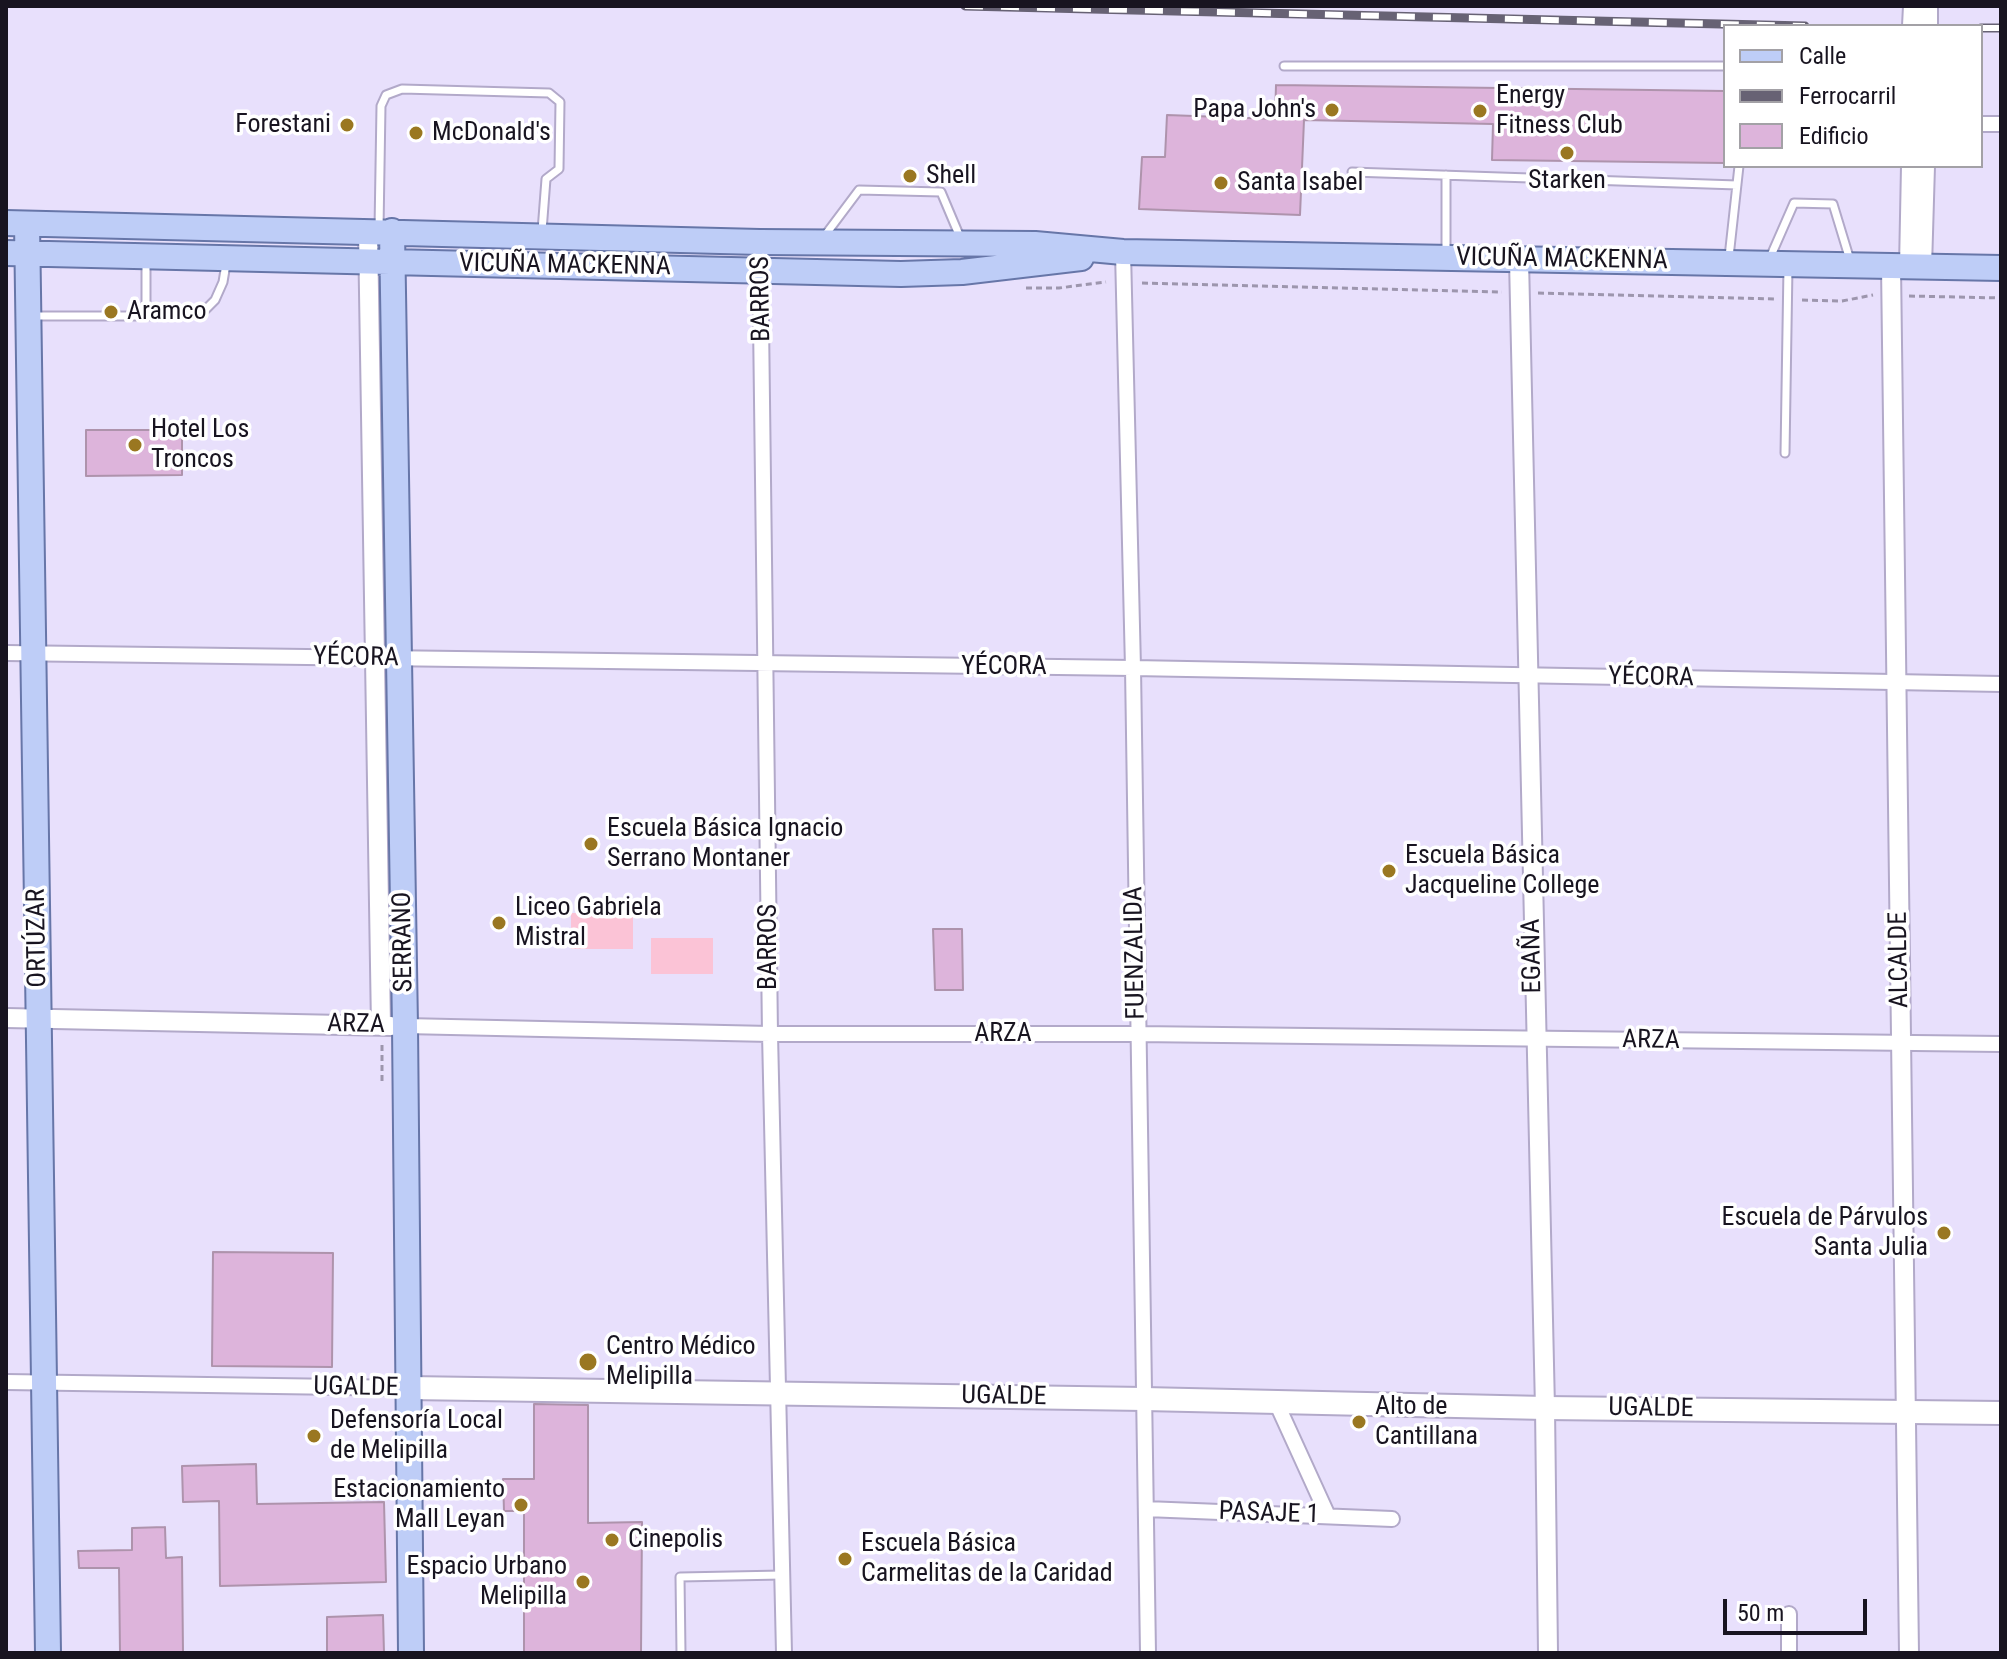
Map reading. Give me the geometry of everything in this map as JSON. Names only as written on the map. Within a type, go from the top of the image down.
[{"type":"main road","name":"VICUÑA MACKENNA","points":[[17,223],[760,242],[1035,244],[1123,252],[2001,268]]},
{"type":"main road","name":"ORTÚZAR","points":[[17,223],[17,254],[28,316],[48,1653]]},
{"type":"main road","name":"SERRANO","points":[[380,231],[393,1026],[409,1388],[411,1653]]},
{"type":"main road","name":"VICUÑA MACKENNA","points":[[17,254],[761,271],[962,272],[1123,252]]},
{"type":"main road","name":"UGALDE","points":[[409,1388],[2001,1413]]},
{"type":"street","name":"ALCALDE","points":[[1909,1653],[1896,683],[1911,168]]},
{"type":"street","name":"ALCALDE","points":[[1907,267],[1925,168]]},
{"type":"street","name":"BARROS","points":[[760,242],[770,1034],[784,1653]]},
{"type":"street","name":"FUENZALIDA","points":[[1123,252],[1133,668],[1148,1653]]},
{"type":"street","name":"EGAÑA","points":[[1519,260],[1548,1653]]},
{"type":"street","name":"YÉCORA","points":[[6,653],[1133,668],[2001,684]]},
{"type":"street","name":"ARZA","points":[[6,1018],[770,1034],[1137,1034],[2001,1044]]},
{"type":"street","name":"UGALDE","points":[[6,1382],[409,1388]]},
{"type":"street","points":[[1276,1402],[1328,1516]]},
{"type":"street","name":"PASAJE 1","points":[[1146,1509],[1392,1519]]},
{"type":"street","points":[[1789,1614],[1789,1653]]},
{"type":"lane","points":[[1284,66],[1723,66]]},
{"type":"lane","points":[[380,231],[381,106],[386,95],[402,89],[549,93],[560,102],[559,169],[546,179],[542,235]]},
{"type":"lane","points":[[1728,263],[1739,168]]},
{"type":"lane","points":[[1352,172],[1737,185]]},
{"type":"lane","points":[[1446,175],[1446,258]]},
{"type":"lane","points":[[819,242],[859,190],[941,192],[962,243]]},
{"type":"lane","points":[[1785,453],[1778,264],[1794,203],[1833,204],[1851,266]]},
{"type":"lane","points":[[146,256],[146,316]]},
{"type":"lane","points":[[28,316],[146,316],[203,312],[215,300],[223,282],[227,259]]},
{"type":"lane","points":[[681,1653],[680,1577],[782,1575]]},
{"type":"shaded area","points":[[571,913],[633,913],[633,949],[571,949]]},
{"type":"shaded area","points":[[651,938],[713,938],[713,974],[651,974]]},
{"type":"building","points":[[1276,85],[1723,91],[1723,163],[1492,160],[1493,124],[1304,120],[1300,215],[1139,209],[1142,157],[1165,157],[1167,115],[1275,119]]},
{"type":"building","points":[[86,430],[182,430],[182,475],[86,476]]},
{"type":"building","points":[[933,929],[962,929],[963,990],[935,990]]},
{"type":"building","points":[[213,1252],[333,1253],[332,1367],[212,1366]]},
{"type":"building","name":"Espacio Urbano Melipilla","points":[[534,1404],[588,1405],[588,1523],[642,1522],[641,1653],[524,1653],[524,1511],[504,1511],[503,1479],[534,1479]]},
{"type":"building","points":[[256,1464],[257,1504],[384,1502],[386,1582],[220,1586],[219,1501],[183,1502],[182,1466]]},
{"type":"building","points":[[165,1527],[166,1558],[182,1557],[183,1653],[120,1653],[119,1568],[79,1568],[78,1551],[132,1550],[132,1528]]},
{"type":"building","points":[[383,1615],[384,1653],[327,1653],[327,1617]]},
{"type":"railway","points":[[965,6],[1723,24]]},
{"type":"railway","points":[[1983,28],[2001,28]]},
{"type":"place","name":"Papa John's","points":[[1332,110]]},
{"type":"place","name":"Energy Fitness Club","points":[[1480,111]]},
{"type":"place","name":"Forestani","points":[[347,125]]},
{"type":"place","name":"McDonald's","points":[[416,133]]},
{"type":"place","name":"Starken","points":[[1567,153]]},
{"type":"place","name":"Shell","points":[[910,176]]},
{"type":"place","name":"Santa Isabel","points":[[1221,183]]},
{"type":"place","name":"Aramco","points":[[111,312]]},
{"type":"place","name":"Hotel Los Troncos","points":[[135,445]]},
{"type":"place","name":"Escuela Básica Ignacio Serrano Montaner","points":[[591,844]]},
{"type":"place","name":"Escuela Básica Jacqueline College","points":[[1389,871]]},
{"type":"place","name":"Liceo Gabriela Mistral","points":[[499,923]]},
{"type":"place","name":"Escuela de Párvulos Santa Julia","points":[[1944,1233]]},
{"type":"place","name":"Centro Médico Melipilla","points":[[588,1362]]},
{"type":"place","name":"Alto de Cantillana","points":[[1359,1422]]},
{"type":"place","name":"Defensoría Local de Melipilla","points":[[314,1436]]},
{"type":"place","name":"Estacionamiento Mall Leyan","points":[[521,1505]]},
{"type":"place","name":"Cinepolis","points":[[612,1540]]},
{"type":"place","name":"Escuela Básica Carmelitas de la Caridad","points":[[845,1559]]},
{"type":"place","name":"Espacio Urbano Melipilla","points":[[583,1582]]}]
